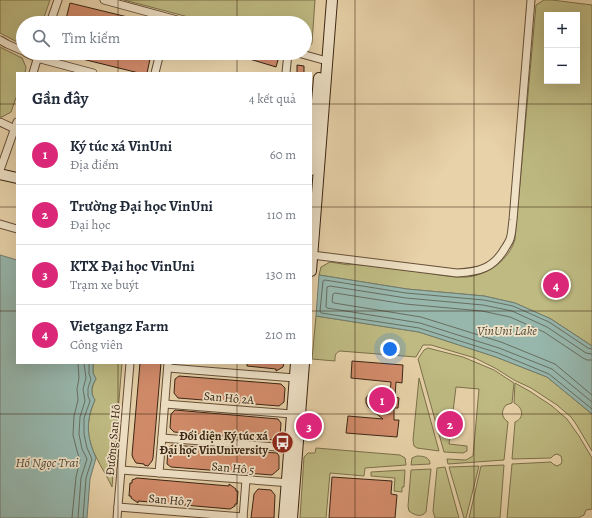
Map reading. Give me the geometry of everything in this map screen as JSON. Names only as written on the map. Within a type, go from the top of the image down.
[{"type":"street","points":[[52,16],[58,0]]},
{"type":"street","points":[[104,0],[154,16]]},
{"type":"street","points":[[326,0],[324,60],[312,256],[457,273],[472,272],[485,268],[495,261],[502,253],[510,239],[513,220],[531,0]]},
{"type":"street","points":[[312,142],[314,99],[324,60],[332,0]]},
{"type":"street","points":[[0,40],[16,48]]},
{"type":"street","points":[[312,57],[324,60]]},
{"type":"street","points":[[33,72],[37,60]]},
{"type":"street","points":[[51,60],[90,72]]},
{"type":"street","points":[[156,72],[159,60]]},
{"type":"street","points":[[286,72],[287,60]]},
{"type":"street","points":[[0,122],[16,129],[0,170]]},
{"type":"street","points":[[0,170],[16,172]]},
{"type":"street","points":[[0,170],[16,178]]},
{"type":"street","points":[[0,224],[16,229]]},
{"type":"street","name":"Đường San Hô","points":[[118,518],[130,364]]},
{"type":"street","points":[[292,518],[290,448],[296,364]]},
{"type":"street","points":[[284,518],[291,483],[304,364]]},
{"type":"street","points":[[159,473],[168,366],[294,378]]},
{"type":"street","name":"San Hô 2A","points":[[165,404],[292,414]]},
{"type":"street","points":[[162,438],[290,448]]},
{"type":"street","name":"San Hô 5","points":[[121,470],[291,483]]},
{"type":"street","points":[[243,518],[246,480]]},
{"type":"street","name":"San Hô 7","points":[[118,507],[243,518]]},
{"type":"shaded area","points":[[0,0],[50,0],[44,16],[16,16],[16,41],[0,33]]},
{"type":"shaded area","points":[[124,0],[315,0],[312,43],[312,16],[185,16]]},
{"type":"shaded area","points":[[544,0],[552,0],[592,5],[592,346],[551,319],[515,303],[484,296],[407,289],[319,275],[321,267],[330,262],[450,276],[475,276],[497,265],[508,253],[515,239],[536,5]]},
{"type":"shaded area","points":[[0,47],[16,55],[16,60],[23,60],[26,67],[25,72],[16,72],[16,98],[11,112],[0,117]]},
{"type":"shaded area","points":[[316,316],[419,332],[496,357],[547,377],[592,414],[592,451],[571,417],[557,405],[531,388],[475,358],[431,345],[423,345],[416,357],[340,351],[336,355],[335,361],[312,359]]},
{"type":"shaded area","points":[[428,348],[463,357],[494,370],[514,383],[512,403],[506,405],[503,409],[503,416],[508,422],[504,460],[448,464],[447,459],[466,460],[473,456],[479,389],[456,387],[449,444],[467,446],[467,451],[463,453],[444,452],[418,359],[424,350]]},
{"type":"shaded area","points":[[93,364],[122,364],[112,487],[90,442],[88,428],[92,407],[95,400],[92,392],[96,379],[93,373]]},
{"type":"shaded area","points":[[419,378],[439,451],[417,448],[414,446],[413,440]]},
{"type":"shaded area","points":[[515,383],[552,406],[567,419],[592,458],[592,509],[586,510],[584,515],[578,518],[507,518],[512,464],[551,462],[557,466],[561,464],[562,461],[561,456],[557,454],[551,458],[512,459],[515,422],[520,418],[522,412],[514,403]]},
{"type":"shaded area","points":[[316,448],[400,455],[405,458],[406,465],[365,468],[364,476],[330,473],[326,518],[300,518],[304,457],[308,453],[315,453]]},
{"type":"shaded area","points":[[417,456],[427,458],[430,464],[411,465],[412,458]]},
{"type":"shaded area","points":[[504,465],[500,518],[469,518],[481,466]]},
{"type":"shaded area","points":[[479,466],[466,518],[464,518],[449,467]]},
{"type":"shaded area","points":[[445,467],[459,518],[435,518],[433,511],[437,468]]},
{"type":"shaded area","points":[[431,469],[426,512],[422,515],[415,515],[409,511],[408,506],[411,470]]},
{"type":"shaded area","points":[[405,470],[404,487],[402,487],[402,492],[394,491],[395,478],[371,476],[371,472]]},
{"type":"water","name":"Hồ Ngọc Trai","points":[[0,255],[16,260],[16,364],[93,364],[93,373],[96,379],[92,387],[92,392],[95,400],[90,415],[88,429],[96,458],[90,479],[87,518],[0,518]]},
{"type":"water","name":"VinUni Lake","points":[[319,275],[407,289],[484,296],[515,303],[551,319],[592,346],[592,414],[547,377],[496,357],[419,332],[316,316]]},
{"type":"building","points":[[70,3],[123,16],[67,16]]},
{"type":"building","points":[[86,60],[150,60],[147,72],[135,72]]},
{"type":"building","points":[[253,60],[278,60],[276,67]]},
{"type":"building","points":[[297,65],[304,66],[304,72],[297,72]]},
{"type":"building","points":[[352,361],[403,365],[402,383],[396,382],[395,397],[399,398],[398,408],[394,408],[394,420],[399,420],[397,437],[346,433],[348,416],[383,419],[368,407],[366,398],[372,392],[390,394],[391,382],[351,378]]},
{"type":"building","points":[[140,364],[161,364],[153,458],[148,466],[136,463],[132,455]]},
{"type":"building","points":[[247,364],[284,364],[283,367],[276,371],[276,369],[247,366]]},
{"type":"building","points":[[179,376],[281,384],[285,388],[284,402],[279,406],[178,398],[174,393],[175,379]]},
{"type":"building","points":[[175,410],[278,419],[281,423],[280,437],[276,440],[174,432],[170,428],[171,414]]},
{"type":"building","points":[[172,445],[277,453],[279,456],[279,469],[272,475],[171,467],[167,464],[168,448]]},
{"type":"building","points":[[332,477],[392,481],[391,494],[397,495],[395,518],[329,518]]},
{"type":"building","points":[[137,478],[229,486],[229,484],[236,489],[236,491],[238,491],[237,504],[230,509],[138,501],[138,503],[131,498],[131,496],[129,496],[130,483],[132,483],[132,480]]},
{"type":"building","points":[[258,489],[271,490],[275,495],[274,518],[251,518],[254,494]]},
{"type":"place","name":"Vietgangz Farm","points":[[556,285]]},
{"type":"place","name":"Ký túc xá VinUni","points":[[382,400]]},
{"type":"place","name":"Trường Đại học VinUni","points":[[450,424]]},
{"type":"place","name":"KTX Đại học VinUni","points":[[309,426]]},
{"type":"place","name":"Đối diện Ký túc xá Đại học VinUniversity","points":[[283,443]]}]
